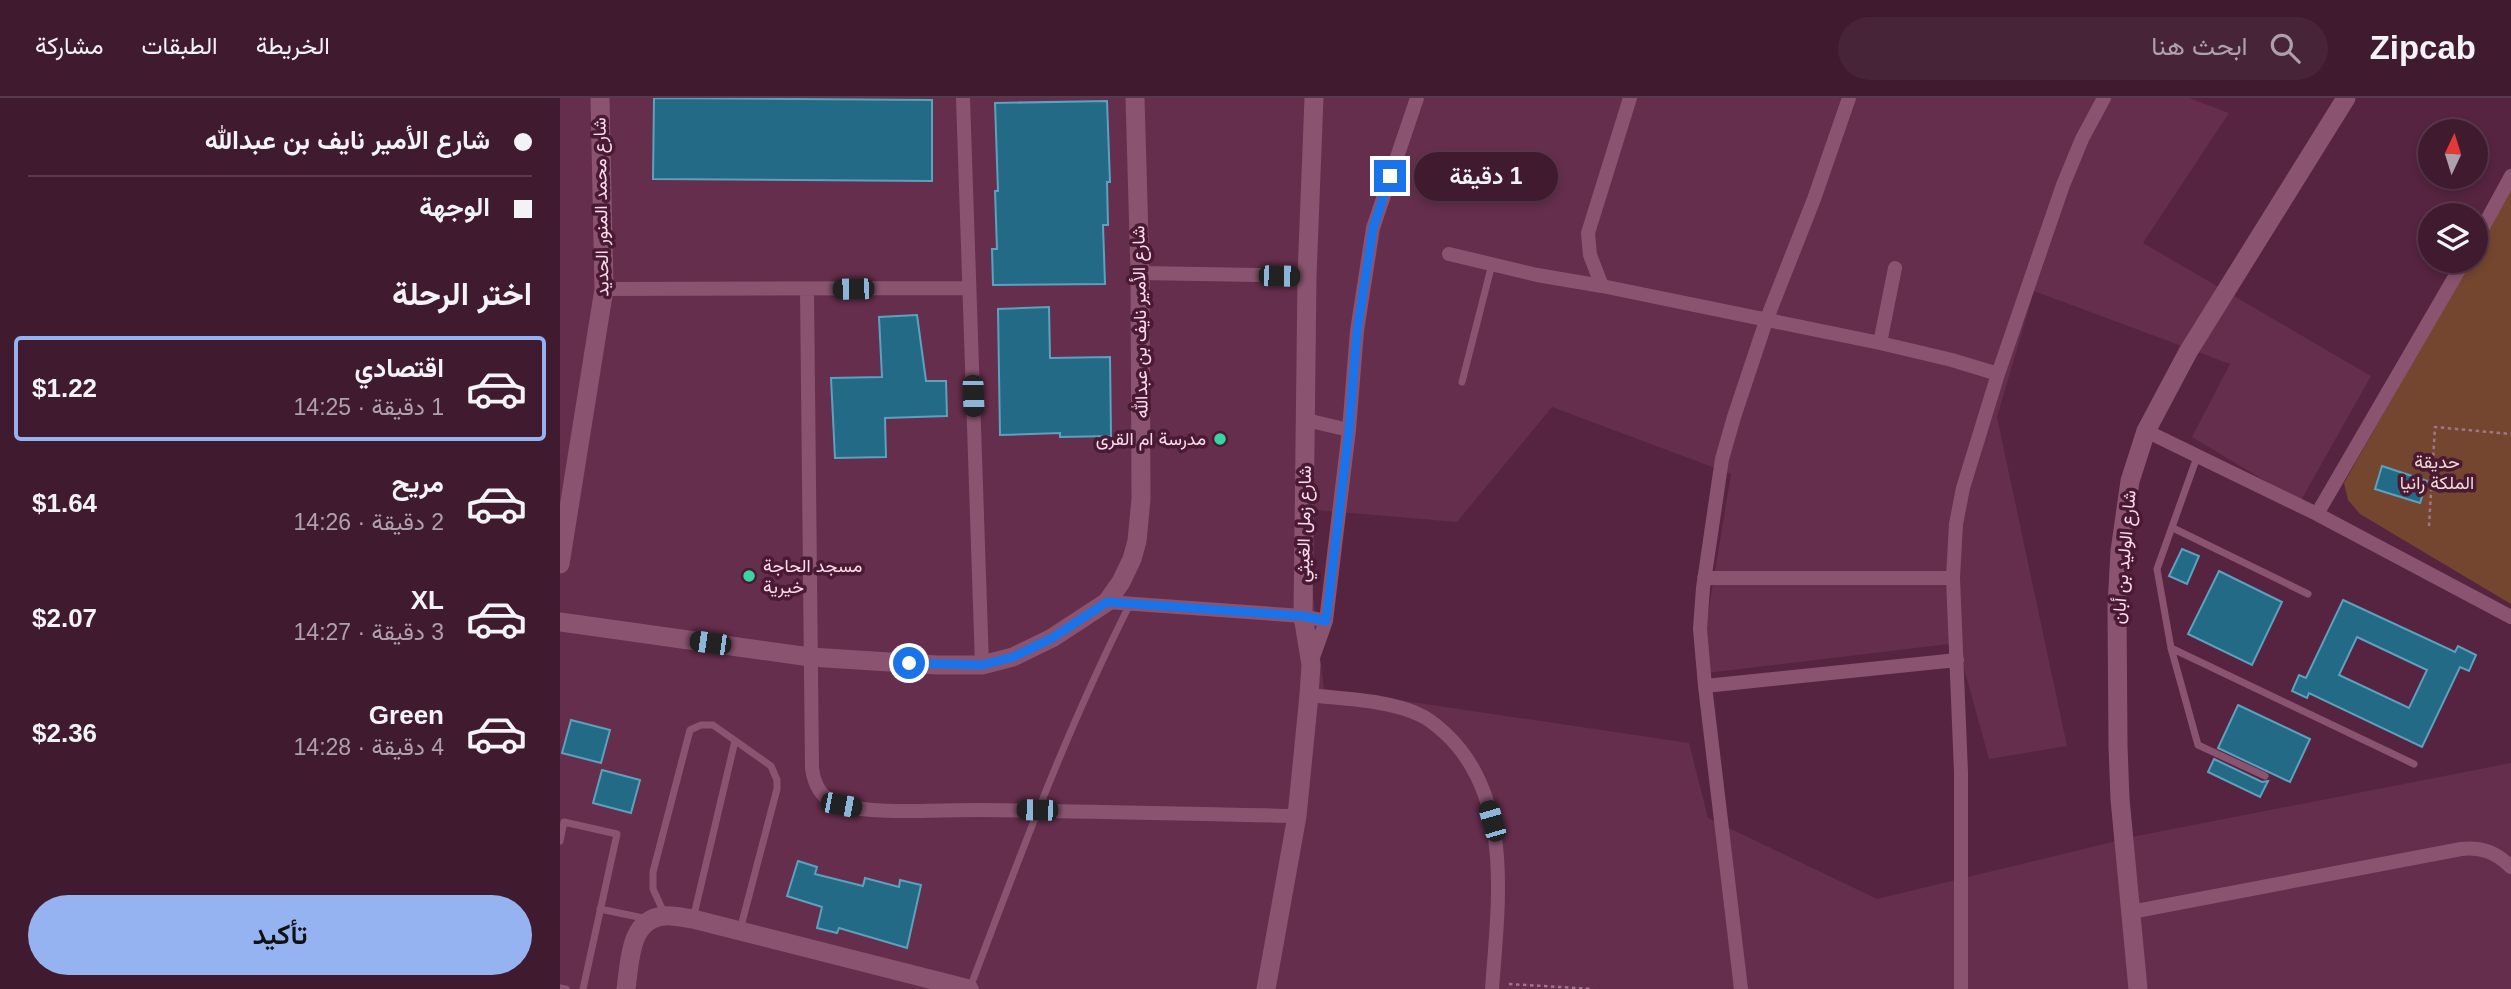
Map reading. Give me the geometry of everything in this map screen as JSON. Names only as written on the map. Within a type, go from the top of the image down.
[{"type":"street","name":"شارع محمد المنور الحديد","points":[[560,564],[604,289],[600,98]]},
{"type":"street","points":[[963,98],[982,665]]},
{"type":"street","name":"شارع الأمير نايف بن عبدالله","points":[[560,622],[810,657],[982,665],[1013,657],[1052,638],[1107,602],[1132,559],[1137,541],[1141,499],[1140,273],[1135,98]]},
{"type":"street","name":"شارع زمل الغيثي","points":[[1266,989],[1297,816],[1310,695],[1311,665],[1303,616],[1307,276],[1314,98]]},
{"type":"street","points":[[1311,665],[1326,621],[1349,430],[1357,331],[1373,228],[1417,98]]},
{"type":"street","points":[[1602,286],[1590,255],[1588,233],[1630,98]]},
{"type":"street","points":[[1741,989],[1705,686],[1700,629],[1704,578],[1722,459],[1766,321],[1814,199],[1849,98]]},
{"type":"street","points":[[1961,989],[1961,772],[1953,578],[1956,524],[1998,374],[2063,185],[2082,139],[2104,98]]},
{"type":"street","name":"شارع الوليد بن أبان","points":[[2138,989],[2120,799],[2117,606],[2121,540],[2130,481],[2146,431],[2188,352],[2346,98]]},
{"type":"street","points":[[2488,218],[2511,176]]},
{"type":"street","points":[[1449,254],[1537,275],[1880,343],[1998,374]]},
{"type":"street","points":[[1880,343],[1895,268]]},
{"type":"street","points":[[1140,273],[1307,276]]},
{"type":"street","points":[[2317,514],[2457,273]]},
{"type":"street","points":[[604,289],[969,288]]},
{"type":"street","points":[[807,290],[813,780],[822,794],[831,802],[870,810],[1037,810],[1297,816]]},
{"type":"street","points":[[1306,420],[1349,430]]},
{"type":"street","points":[[2146,431],[2317,514],[2511,617]]},
{"type":"street","points":[[1704,578],[1953,578]]},
{"type":"street","points":[[1107,602],[1303,616],[1326,621]]},
{"type":"street","points":[[1705,686],[1957,660]]},
{"type":"street","points":[[1310,695],[1403,708],[1420,714],[1457,745],[1474,768],[1492,821],[1496,859],[1498,892],[1492,986]]},
{"type":"street","points":[[2131,912],[2461,849],[2486,850],[2496,854],[2511,867]]},
{"type":"street","points":[[626,989],[634,941],[639,929],[658,917],[693,919],[970,989]]},
{"type":"lane","points":[[1462,382],[1492,264]]},
{"type":"lane","points":[[2198,456],[2157,569],[2171,648],[2198,745],[2264,776]]},
{"type":"lane","points":[[2173,528],[2308,594]]},
{"type":"lane","points":[[970,989],[1037,810],[1111,640],[1130,604]]},
{"type":"lane","points":[[2171,648],[2414,764]]},
{"type":"lane","points":[[600,909],[658,917],[653,872],[690,730],[701,725],[713,725],[771,766],[777,780],[777,789],[739,931]]},
{"type":"lane","points":[[693,919],[735,741]]},
{"type":"lane","points":[[560,841],[564,822],[617,834],[583,989]]},
{"type":"lane","points":[[560,988],[566,989]]},
{"type":"path","points":[[2429,526],[2435,427],[2511,434]]},
{"type":"path","points":[[1492,986],[1593,989]]},
{"type":"shaded area","points":[[560,98],[2189,98],[2229,113],[2143,243],[2371,376],[2300,502],[2192,437],[2230,364],[2034,291],[1997,417],[2067,746],[1989,759],[1957,643],[1698,674],[1731,474],[1552,407],[1457,522],[1303,509],[1324,689],[1689,743],[1708,818],[1877,899],[2137,836],[2511,763],[2511,989],[560,989]]},
{"type":"green space","name":"حديقة الملكة رانيا","points":[[2511,189],[2511,604],[2360,514],[2348,500],[2344,483],[2463,273],[2488,273],[2488,229]]},
{"type":"building","points":[[654,98],[932,100],[932,181],[653,179]]},
{"type":"building","points":[[1107,101],[1110,182],[1107,182],[1108,225],[1103,225],[1105,284],[993,285],[992,249],[997,249],[995,191],[998,191],[995,103]]},
{"type":"building","points":[[1049,307],[1050,358],[1110,357],[1111,436],[1060,437],[1060,433],[1000,435],[998,309]]},
{"type":"building","points":[[917,315],[926,381],[946,381],[947,416],[885,418],[886,457],[835,458],[831,378],[882,377],[879,317]]},
{"type":"building","points":[[2382,466],[2427,481],[2420,503],[2375,489]]},
{"type":"building","points":[[2182,549],[2199,556],[2187,584],[2169,576]]},
{"type":"building","points":[[2219,571],[2282,602],[2252,665],[2188,634]]},
{"type":"building","points":[[2343,600],[2455,652],[2458,646],[2476,655],[2469,671],[2460,667],[2422,747],[2309,693],[2307,698],[2292,691],[2299,675],[2306,678]],"holes":[[[2357,637],[2427,670],[2409,708],[2339,675]]]},
{"type":"building","points":[[2238,705],[2310,739],[2290,782],[2218,748]]},
{"type":"building","points":[[571,720],[610,730],[601,763],[562,753]]},
{"type":"building","points":[[2214,759],[2262,782],[2268,781],[2260,797],[2208,772]]},
{"type":"building","points":[[602,770],[640,780],[631,813],[593,803]]},
{"type":"building","points":[[798,861],[817,867],[815,874],[863,886],[865,878],[899,887],[900,880],[921,885],[907,948],[839,928],[837,933],[817,928],[822,907],[787,896]]},
{"type":"place","name":"مدرسة ام القرى","points":[[1220,439]]},
{"type":"place","name":"مسجد الحاجة خيرية","points":[[749,576]]},
{"type":"route","points":[[909,663],[982,665],[1013,657],[1052,638],[1107,602],[1303,616],[1326,621],[1349,430],[1357,331],[1373,228],[1390,176]]}]
